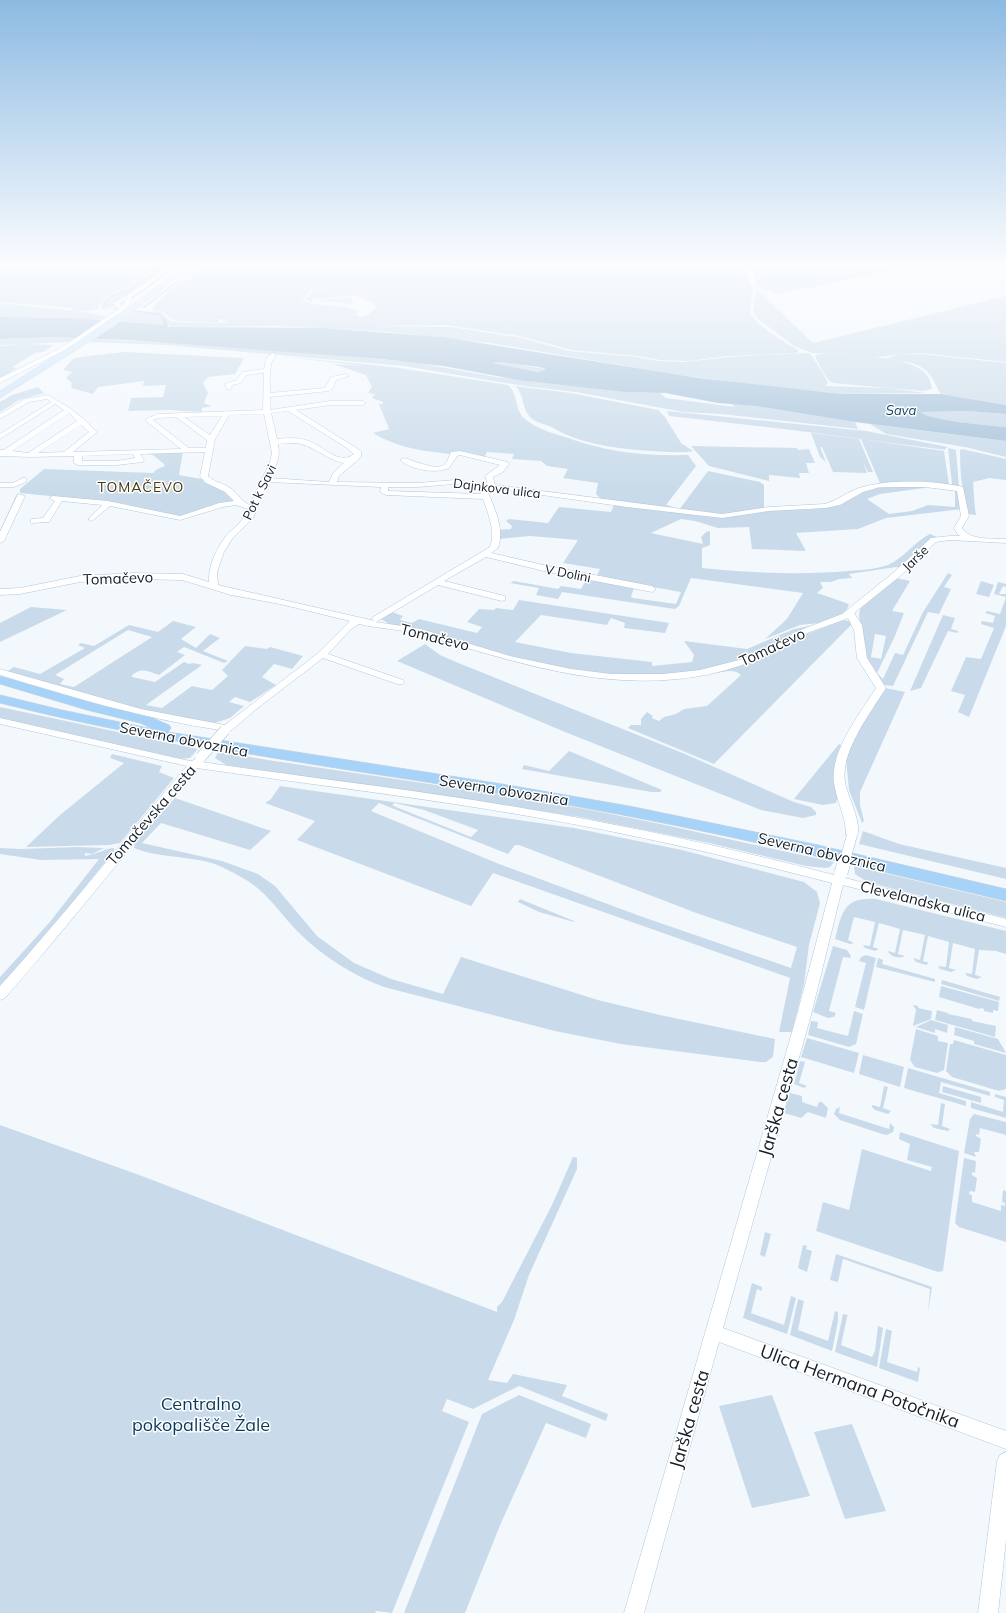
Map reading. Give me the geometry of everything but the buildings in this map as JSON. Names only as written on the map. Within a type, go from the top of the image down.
[{"type":"highway","points":[[0,680],[92,707],[145,720],[164,728]]},
{"type":"highway","name":"Severna obvoznica","points":[[0,690],[81,711],[164,728],[292,750],[478,776],[586,794],[828,844],[1006,886]]},
{"type":"highway","name":"Severna obvoznica","points":[[0,699],[129,729],[243,750],[500,788],[646,814],[831,854],[1006,895]]},
{"type":"highway","points":[[0,704],[30,711],[52,712]]},
{"type":"main road","points":[[0,395],[80,340]]},
{"type":"main road","points":[[0,391],[58,355]]},
{"type":"street","points":[[0,381],[58,355]]},
{"type":"street","name":"Pot k Savi","points":[[214,587],[213,572],[224,545],[249,518],[252,508],[274,462],[276,453],[266,406],[268,396],[267,371],[270,357],[273,355]]},
{"type":"street","points":[[229,388],[228,384],[239,382],[244,373],[267,371]]},
{"type":"street","points":[[268,396],[327,390],[330,388],[333,378],[346,376]]},
{"type":"street","points":[[0,417],[34,398],[48,397],[56,401],[83,421],[94,432],[66,454]]},
{"type":"street","points":[[0,437],[56,401]]},
{"type":"street","points":[[187,450],[149,421],[150,418],[268,412],[330,403],[363,403]]},
{"type":"street","points":[[290,409],[357,451],[358,455],[336,475],[332,484]]},
{"type":"street","points":[[1,454],[69,410]]},
{"type":"street","points":[[226,414],[211,439],[204,476],[209,481],[228,490],[241,504]]},
{"type":"street","points":[[177,416],[211,439]]},
{"type":"street","points":[[31,455],[83,421]]},
{"type":"street","points":[[273,442],[302,441],[336,460],[354,458]]},
{"type":"street","points":[[1,454],[78,454],[78,463],[117,463],[140,460],[135,452],[208,450]]},
{"type":"street","points":[[404,460],[419,465],[442,468],[448,465],[454,454],[460,453],[505,464],[500,470],[489,476],[492,487]]},
{"type":"street","points":[[0,480],[0,485],[14,485],[23,480]]},
{"type":"street","name":"Dajnkova ulica","points":[[265,480],[332,484],[423,485],[455,482],[482,488],[492,487],[722,516],[768,509],[814,508],[826,506],[837,503],[860,490],[880,485],[926,485],[960,489],[964,516],[959,525],[959,531],[974,538]]},
{"type":"street","name":"Dajnkova ulica","points":[[385,484],[384,492],[386,493],[486,497]]},
{"type":"street","points":[[357,621],[376,619],[494,548],[496,543],[491,508],[482,488]]},
{"type":"street","points":[[0,541],[21,496]]},
{"type":"street","points":[[34,521],[46,520],[57,499],[108,503],[180,518],[222,505],[241,504],[252,508]]},
{"type":"street","points":[[92,519],[108,503]]},
{"type":"street","name":"Jarše","points":[[854,610],[915,559],[930,542],[941,538],[974,538],[1006,541]]},
{"type":"street","name":"V Dolini","points":[[485,554],[548,569],[652,589]]},
{"type":"street","points":[[183,577],[213,572]]},
{"type":"street","name":"Tomačevo","points":[[0,592],[30,589],[80,579],[134,576],[183,577],[231,592],[280,601],[357,621],[427,633],[508,658],[572,672],[611,677],[663,678],[700,672],[742,662],[764,653],[801,633],[854,610]]},
{"type":"street","points":[[436,582],[502,598]]},
{"type":"street","points":[[0,586],[30,589]]},
{"type":"street","name":"Jarška cesta","points":[[634,1613],[804,1015],[852,834],[852,823],[839,781],[842,760],[847,742],[880,688],[878,680],[862,659],[859,644],[859,627],[854,610]]},
{"type":"street","points":[[376,619],[389,626]]},
{"type":"street","name":"Tomačevska cesta","points":[[0,995],[53,935],[122,847],[227,729],[265,696],[303,671],[322,655],[342,634],[354,628],[357,625],[357,621]]},
{"type":"street","points":[[322,655],[400,682]]},
{"type":"street","points":[[0,672],[116,707],[227,729]]},
{"type":"street","name":"Clevelandska ulica","points":[[0,721],[198,761],[565,818],[661,837],[840,876],[1006,923]]},
{"type":"street","name":"Ulica Hermana Potočnika","points":[[713,1332],[1006,1440]]},
{"type":"street","points":[[988,1613],[1006,1460]]},
{"type":"green space","points":[[0,340],[72,340],[69,342],[26,344],[53,345],[43,352],[35,353],[12,367],[17,368],[0,378],[0,346],[23,344],[0,345]]},
{"type":"green space","points":[[92,340],[118,340],[238,347],[413,362],[496,377],[624,392],[660,393],[666,398],[735,407],[732,404],[755,406],[855,422],[858,429],[721,414],[683,412],[576,392],[524,386],[404,366],[166,345],[89,342]]},
{"type":"green space","points":[[465,340],[530,340],[569,351],[636,357],[658,361],[683,362],[740,356],[809,353],[827,380],[828,383],[825,386],[888,388],[926,393],[841,394],[757,385],[672,374],[490,343]]},
{"type":"green space","points":[[535,340],[782,340],[798,350],[798,353],[728,356],[688,361],[660,360],[637,356],[572,350]]},
{"type":"green space","points":[[786,340],[810,340],[813,343],[824,340],[1006,340],[1006,362],[920,353],[878,357],[812,353],[794,346]]},
{"type":"green space","points":[[124,352],[244,358],[235,374],[208,377],[203,383],[208,393],[204,403],[212,406],[202,408],[202,412],[169,410],[128,411],[131,398],[163,397],[166,385],[143,386],[144,381],[98,387],[93,394],[71,388],[72,383],[66,378],[72,372],[63,370],[73,359]]},
{"type":"green space","points":[[823,354],[878,357],[908,363],[919,368],[927,375],[932,389],[923,391],[832,383],[822,370],[815,355]]},
{"type":"green space","points":[[920,354],[1006,363],[1006,405],[941,394],[932,377],[926,370],[910,363],[886,358],[900,355]]},
{"type":"green space","points":[[277,356],[393,367],[508,385],[514,393],[519,411],[525,419],[543,429],[594,446],[624,452],[654,455],[688,455],[696,466],[666,505],[672,506],[668,508],[601,499],[596,494],[598,483],[563,478],[568,469],[547,466],[541,461],[512,459],[514,454],[487,452],[484,458],[427,451],[413,449],[386,440],[373,433],[389,429],[379,404],[383,404],[383,402],[372,398],[375,394],[368,393],[372,387],[366,375],[333,364],[365,366]]},
{"type":"green space","points":[[499,362],[546,369],[538,372],[493,363]]},
{"type":"green space","points":[[515,386],[571,393],[658,410],[665,417],[681,443],[693,451],[671,452],[627,449],[596,444],[567,435],[531,418],[526,410],[520,393]]},
{"type":"green space","points":[[38,387],[44,393],[19,400],[0,412],[0,402],[12,395]]},
{"type":"green space","points":[[667,411],[866,431],[948,447],[945,449],[946,450],[669,416]]},
{"type":"green space","points":[[967,411],[1006,414],[1006,427],[935,418],[919,412]]},
{"type":"green space","points":[[870,424],[1006,441],[1006,457],[965,447],[886,434]]},
{"type":"green space","points":[[811,433],[859,439],[873,472],[868,472],[863,462],[867,473],[833,472],[822,447],[820,447],[826,462],[820,457]]},
{"type":"green space","points":[[861,439],[944,451],[949,485],[952,484],[948,448],[956,450],[959,487],[929,484],[880,483]]},
{"type":"green space","points":[[691,446],[797,448],[798,450],[809,449],[815,463],[806,463],[809,473],[799,473],[800,478],[769,475],[769,481],[709,466]]},
{"type":"green space","points":[[962,449],[1006,459],[1006,480],[989,478],[973,482],[976,515],[968,514],[964,498],[960,467],[960,450]]},
{"type":"green space","points":[[183,452],[179,475],[202,479],[205,483],[208,482],[220,486],[235,502],[179,516],[119,503],[20,493],[20,489],[44,469],[153,473],[157,469],[165,466],[164,464],[153,455],[141,453]]},
{"type":"green space","points":[[708,471],[760,482],[764,485],[764,509],[723,515],[679,510]]},
{"type":"green space","points":[[922,486],[924,488],[880,494],[867,499],[889,514],[912,511],[928,505],[955,507],[955,490],[959,490],[962,509],[886,518],[858,529],[796,533],[806,551],[752,549],[749,527],[718,528],[695,521],[681,519],[651,533],[703,544],[701,537],[706,532],[710,531],[710,545],[702,548],[702,568],[776,573],[812,573],[864,570],[888,565],[894,562],[924,537],[930,534],[937,537],[933,538],[902,568],[896,567],[849,574],[852,578],[839,579],[831,582],[820,582],[823,588],[817,593],[849,604],[847,609],[849,611],[819,623],[800,625],[765,639],[787,619],[803,593],[691,578],[679,606],[675,609],[562,592],[558,599],[536,595],[539,588],[510,583],[514,581],[558,589],[561,586],[581,589],[587,578],[634,588],[631,597],[633,598],[676,604],[681,592],[596,577],[600,569],[563,563],[578,540],[530,536],[498,539],[497,530],[511,529],[512,526],[506,521],[509,519],[548,523],[559,507],[611,512],[614,505],[704,516],[771,510],[816,509],[835,504],[839,505],[855,494],[877,488]]},
{"type":"green space","points":[[948,573],[952,575],[944,587],[951,589],[939,614],[928,612],[893,686],[884,685],[866,663],[859,616],[860,609],[896,578],[910,581],[892,611],[904,613],[895,636],[877,673],[883,679],[895,653],[903,655],[923,612]],"holes":[[[875,634],[886,636],[881,659],[871,657]]]},
{"type":"green space","points":[[981,581],[994,585],[989,597],[976,594]]},
{"type":"green space","points":[[998,582],[1006,584],[1006,587],[1003,586],[999,594],[1006,594],[1006,597],[994,594]]},
{"type":"green space","points":[[1006,597],[1006,626],[969,717],[958,712],[965,695],[951,691],[966,657],[981,659],[994,628],[981,624],[982,621],[993,623],[995,616],[985,613],[987,611],[1000,614]]},
{"type":"green space","points":[[519,600],[669,623],[665,633],[624,628],[625,623],[611,618],[607,625],[541,615],[515,642],[571,653],[652,662],[652,666],[692,662],[694,655],[684,641],[747,649],[794,629],[815,625],[766,650],[728,665],[674,674],[632,675],[592,672],[511,657],[391,625],[381,619],[392,612],[403,616],[400,620],[412,623],[419,619],[477,633],[482,627],[467,622],[479,609],[494,610],[496,608],[513,610]]},
{"type":"green space","points":[[31,607],[67,610],[0,642],[0,623]]},
{"type":"green space","points":[[943,615],[955,618],[951,629],[958,631],[958,633],[948,631],[921,688],[910,691]]},
{"type":"green space","points":[[843,620],[854,622],[714,764],[628,728],[631,725],[641,725],[641,719],[647,712],[653,716],[652,718],[659,721],[664,717],[676,714],[684,709],[707,706],[741,675],[734,671],[710,672]]},
{"type":"green space","points":[[173,621],[196,627],[181,639],[196,648],[210,634],[220,638],[203,651],[228,661],[224,663],[184,647],[177,652],[185,655],[159,675],[142,670],[132,675],[132,677],[155,682],[184,662],[202,665],[146,705],[162,708],[192,686],[212,690],[228,676],[222,670],[245,646],[267,649],[270,647],[303,656],[292,669],[274,664],[262,677],[276,685],[250,702],[235,697],[229,702],[244,706],[230,718],[215,723],[150,712],[6,672],[14,667],[40,674],[85,648],[78,645],[81,643],[94,646],[129,625],[158,632]],"holes":[[[128,630],[152,637],[74,687],[60,684],[64,679],[55,675]]]},
{"type":"green space","points":[[425,644],[440,655],[456,662],[685,754],[794,802],[811,807],[816,812],[816,815],[803,818],[761,810],[565,732],[397,661]]},
{"type":"green space","points":[[885,688],[905,692],[860,792],[860,805],[864,821],[862,823],[849,790],[846,759],[850,744]]},
{"type":"green space","points":[[0,707],[198,749],[190,758],[180,759],[0,718]]},
{"type":"green space","points":[[839,744],[842,746],[833,777],[838,798],[836,803],[823,805],[794,799]]},
{"type":"green space","points":[[569,751],[662,790],[660,792],[651,792],[522,769],[524,765],[549,771]]},
{"type":"green space","points":[[218,752],[585,809],[834,862],[830,867],[826,868],[806,866],[709,843],[580,817],[226,765],[215,758]]},
{"type":"green space","points":[[112,754],[162,766],[159,772],[174,778],[120,843],[109,845],[26,847],[60,815],[124,763],[110,758]]},
{"type":"green space","points":[[280,786],[574,828],[682,850],[804,882],[817,892],[820,903],[809,945],[804,984],[792,1032],[779,1032],[790,978],[493,873],[471,906],[297,840],[315,821],[265,803],[271,799]],"holes":[[[379,803],[508,854],[515,845],[519,845],[699,914],[797,947],[791,968],[640,916],[499,864],[371,811]],[[395,803],[424,810],[478,830],[471,837],[392,805]]]},
{"type":"green space","points":[[175,798],[271,831],[250,850],[161,823],[142,843],[222,861],[258,874],[275,886],[317,936],[354,963],[391,979],[443,994],[461,957],[598,1000],[660,1015],[775,1039],[773,1057],[766,1062],[760,1062],[621,1044],[555,1031],[384,987],[372,982],[350,971],[318,950],[299,933],[256,887],[248,881],[210,862],[160,855],[134,848],[135,842]]},
{"type":"green space","points":[[863,831],[899,844],[1006,868],[1006,879],[859,844]]},
{"type":"green space","points":[[77,847],[104,848],[92,854],[111,848],[114,848],[114,851],[62,916],[0,987],[0,977],[49,923],[99,859],[41,860],[0,854],[0,848],[21,849]],"holes":[[[85,853],[92,854],[85,856]]]},
{"type":"green space","points":[[854,866],[1006,902],[1006,918],[867,882],[855,874]]},
{"type":"green space","points":[[520,899],[574,922],[539,912],[518,902]]},
{"type":"green space","points":[[865,899],[876,899],[1006,931],[1006,954],[996,951],[979,950],[975,975],[982,977],[977,979],[967,976],[965,973],[972,974],[975,949],[953,943],[949,968],[956,970],[951,972],[940,969],[938,966],[946,967],[949,942],[928,936],[923,961],[929,963],[926,965],[916,962],[913,958],[920,960],[925,935],[903,930],[898,954],[905,956],[895,957],[888,951],[895,953],[900,929],[879,923],[873,947],[879,949],[875,951],[865,948],[863,945],[870,946],[875,922],[854,917],[848,940],[854,943],[850,944],[835,939],[842,914],[850,904]]},
{"type":"green space","points":[[833,946],[847,950],[851,956],[850,958],[843,957],[829,1011],[836,1013],[834,1017],[828,1018],[813,1012]]},
{"type":"green space","points":[[866,955],[876,958],[864,1010],[855,1007],[866,963],[859,961],[861,957]]},
{"type":"green space","points":[[878,958],[883,960],[882,964],[935,979],[935,982],[876,967]]},
{"type":"green space","points":[[942,980],[1000,997],[999,1001],[941,984]]},
{"type":"green space","points":[[941,986],[999,1002],[998,1011],[993,1010],[993,1013],[984,1011],[984,1009],[979,1009],[939,997]]},
{"type":"green space","points":[[913,1005],[918,1006],[918,1008],[932,1011],[931,1019],[913,1026],[916,1010]]},
{"type":"green space","points":[[937,1010],[972,1019],[972,1021],[996,1026],[995,1037],[935,1020]]},
{"type":"green space","points":[[854,1011],[863,1014],[856,1044],[849,1047],[808,1035],[811,1021],[818,1022],[817,1028],[848,1036]]},
{"type":"green space","points":[[931,1020],[948,1025],[947,1033],[935,1029],[935,1033],[916,1027]]},
{"type":"green space","points":[[955,1027],[998,1039],[1006,1053],[974,1044],[974,1041],[954,1035]]},
{"type":"green space","points":[[916,1029],[938,1036],[938,1041],[948,1043],[944,1070],[937,1073],[915,1067],[910,1060]]},
{"type":"green space","points":[[807,1038],[859,1053],[854,1073],[801,1057]]},
{"type":"green space","points":[[954,1040],[1006,1055],[1006,1089],[999,1091],[952,1077],[946,1071],[950,1044],[953,1044]]},
{"type":"green space","points":[[863,1055],[904,1067],[900,1087],[859,1074]]},
{"type":"green space","points":[[800,1061],[805,1062],[799,1083],[807,1086],[804,1088],[794,1084]]},
{"type":"green space","points":[[908,1068],[990,1092],[990,1096],[941,1082],[939,1093],[966,1101],[966,1106],[904,1088]]},
{"type":"green space","points":[[884,1086],[888,1087],[883,1108],[891,1111],[888,1114],[875,1110],[872,1107],[872,1105],[880,1107]]},
{"type":"green space","points":[[943,1086],[981,1097],[981,1103],[942,1092]]},
{"type":"green space","points":[[790,1093],[802,1096],[802,1102],[817,1107],[819,1102],[822,1102],[828,1108],[826,1118],[808,1112],[801,1118],[784,1113]]},
{"type":"green space","points":[[995,1094],[1006,1097],[1006,1118],[971,1108],[971,1102],[1003,1112],[1004,1100],[995,1097]]},
{"type":"green space","points":[[941,1103],[945,1104],[942,1126],[950,1129],[948,1131],[934,1128],[930,1124],[938,1125]]},
{"type":"green space","points":[[840,1107],[839,1113],[889,1129],[890,1123],[894,1127],[893,1132],[887,1135],[882,1134],[840,1120],[834,1114],[836,1109]]},
{"type":"green space","points":[[974,1114],[1006,1122],[1006,1135],[980,1128],[979,1135],[976,1134],[976,1136],[981,1139],[979,1152],[974,1152],[976,1157],[964,1153],[970,1119]]},
{"type":"green space","name":"Centralno pokopališče Žale","points":[[0,1125],[142,1176],[497,1312],[497,1307],[502,1302],[552,1205],[573,1157],[577,1158],[577,1169],[529,1275],[514,1320],[488,1380],[507,1383],[513,1374],[567,1385],[562,1396],[608,1414],[606,1421],[519,1386],[473,1409],[447,1399],[442,1411],[469,1422],[392,1613],[376,1611],[375,1613],[0,1613]]},
{"type":"green space","points":[[900,1132],[959,1151],[943,1271],[938,1272],[816,1231],[823,1202],[849,1210],[862,1149],[931,1171],[932,1167],[907,1160],[910,1144],[899,1139]]},
{"type":"green space","points":[[964,1158],[976,1161],[975,1173],[972,1172],[972,1175],[977,1178],[975,1192],[970,1191],[969,1194],[972,1195],[972,1202],[1001,1211],[1001,1205],[1005,1206],[1005,1203],[1002,1202],[1003,1190],[1006,1191],[1006,1242],[959,1227],[955,1223]]},
{"type":"green space","points":[[765,1232],[771,1234],[765,1257],[760,1255]]},
{"type":"green space","points":[[803,1245],[807,1246],[806,1249],[812,1251],[807,1272],[798,1268]]},
{"type":"green space","points":[[836,1254],[932,1287],[928,1313],[930,1289],[843,1259],[838,1282],[830,1280]]},
{"type":"green space","points":[[752,1283],[762,1287],[762,1291],[757,1289],[751,1313],[784,1325],[791,1296],[796,1298],[787,1334],[743,1318]]},
{"type":"green space","points":[[798,1299],[804,1301],[798,1330],[828,1341],[835,1311],[838,1312],[838,1321],[832,1351],[790,1335]]},
{"type":"green space","points":[[843,1314],[848,1315],[841,1345],[872,1357],[875,1351],[878,1326],[883,1328],[877,1367],[835,1352]]},
{"type":"green space","points":[[886,1329],[892,1331],[887,1362],[917,1372],[918,1367],[920,1368],[918,1382],[879,1368]]},
{"type":"green space","points":[[519,1395],[591,1424],[586,1438],[546,1423],[501,1523],[465,1613],[404,1613],[482,1414]]},
{"type":"green space","points":[[772,1395],[810,1496],[752,1508],[719,1406]]},
{"type":"green space","points":[[852,1424],[886,1511],[845,1519],[814,1432]]},
{"type":"water","name":"Sava","points":[[131,340],[463,340],[699,378],[841,394],[941,394],[1006,405],[1006,414],[967,411],[920,412],[936,418],[947,420],[1006,427],[1006,441],[855,422],[755,406],[718,403],[665,393],[624,392],[518,380],[443,366],[382,359]],"holes":[[[499,362],[546,369],[538,372],[493,363]]]},
{"type":"district","name":"TOMAČEVO","points":[[141,487]]}]
